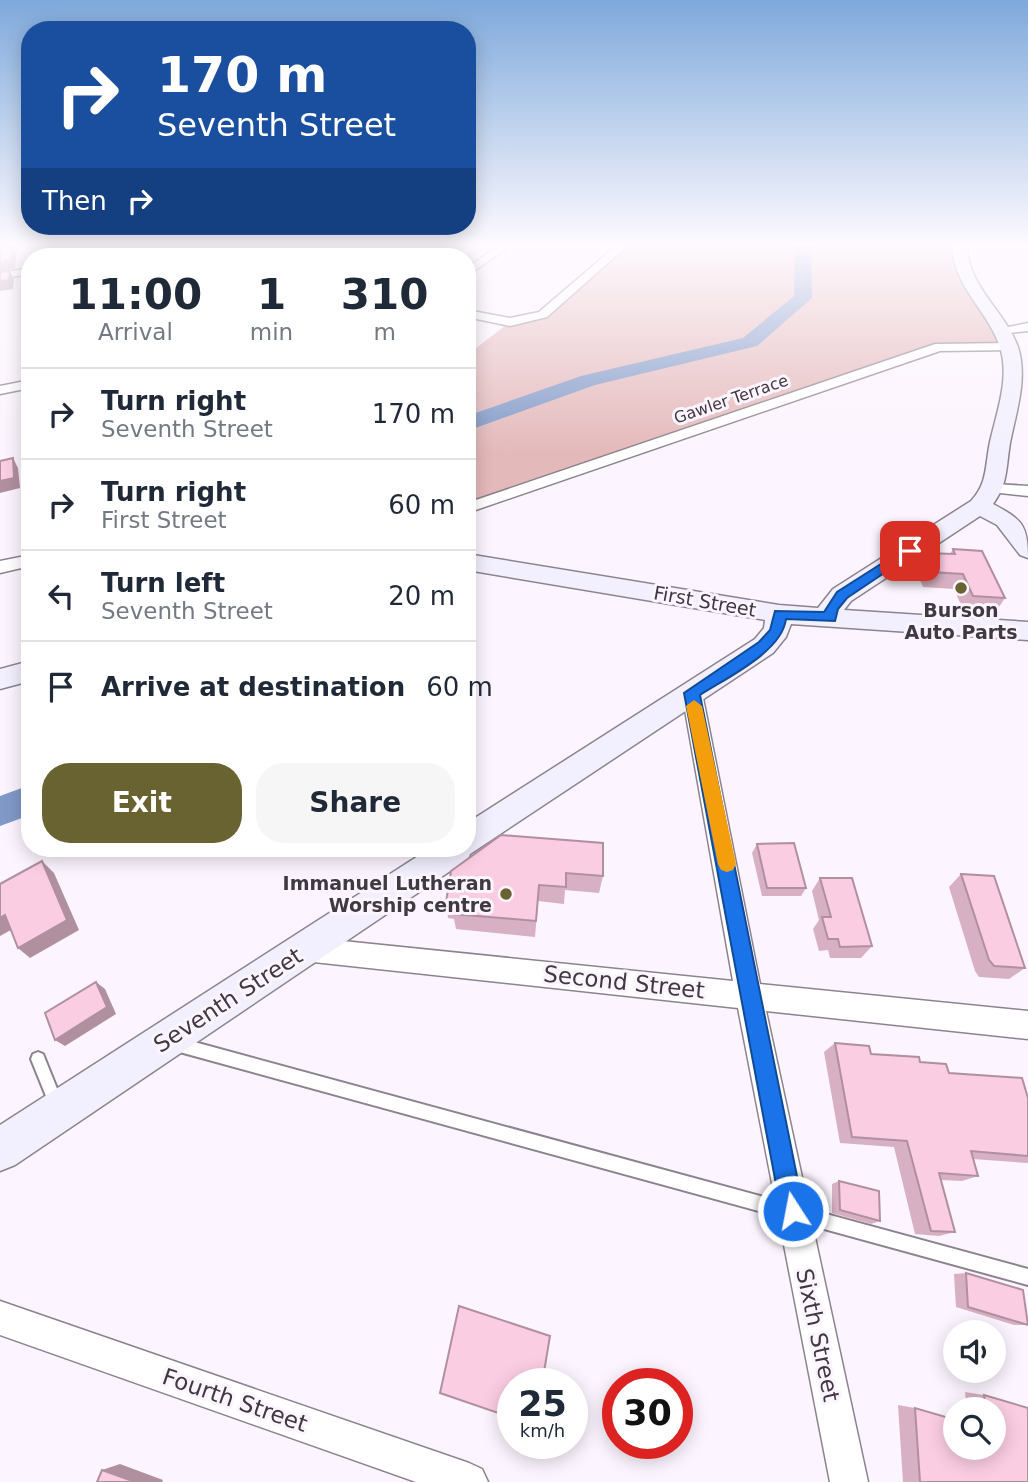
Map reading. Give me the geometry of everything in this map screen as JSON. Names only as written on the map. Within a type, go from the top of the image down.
[{"type":"main road","points":[[830,617],[831,608],[842,595],[979,506],[996,489],[999,447],[1014,379],[1004,338],[991,315]]},
{"type":"main road","points":[[979,506],[1005,520],[1028,550]]},
{"type":"main road","name":"First Street","points":[[476,564],[779,614],[1028,631]]},
{"type":"main road","points":[[476,835],[764,646],[777,631],[779,614]]},
{"type":"main road","points":[[0,679],[21,673]]},
{"type":"main road","name":"Seventh Street","points":[[0,1150],[444,857]]},
{"type":"street","points":[[477,315],[510,322],[528,321],[540,315]]},
{"type":"street","name":"Gawler Terrace","points":[[476,505],[939,347],[1004,338],[1028,327]]},
{"type":"street","points":[[0,390],[21,386]]},
{"type":"street","points":[[996,489],[1028,491]]},
{"type":"street","points":[[0,567],[21,562]]},
{"type":"street","name":"Sixth Street","points":[[692,693],[727,866],[749,995],[849,1482]]},
{"type":"street","name":"Second Street","points":[[304,949],[1028,1025]]},
{"type":"street","name":"Fourth Street","points":[[0,1318],[469,1482]]},
{"type":"lane","points":[[165,1041],[1028,1277]]},
{"type":"lane","points":[[38,1059],[59,1111]]},
{"type":"shaded area","points":[[535,315],[992,315],[1009,347],[948,345],[476,505],[476,348],[510,322],[528,321]]},
{"type":"building","points":[[13,458],[14,478],[0,481],[0,461]]},
{"type":"building","points":[[953,549],[982,551],[1005,598],[973,596],[963,574],[931,572],[923,553],[955,554]]},
{"type":"building","name":"Immanuel Lutheran Worship centre","points":[[501,835],[603,843],[603,876],[566,873],[566,887],[539,885],[536,921],[454,914],[455,903],[446,902],[451,871],[470,857],[476,857],[476,853]]},
{"type":"building","points":[[794,843],[806,888],[767,888],[757,844]]},
{"type":"building","points":[[42,861],[67,920],[18,948],[5,915],[0,918],[0,884]]},
{"type":"building","points":[[961,874],[994,876],[1025,968],[994,966],[989,960]]},
{"type":"building","points":[[820,878],[852,878],[872,946],[840,947],[838,939],[828,939],[822,917],[831,917]]},
{"type":"building","points":[[96,982],[107,1007],[55,1040],[45,1013]]},
{"type":"building","points":[[835,1043],[869,1046],[871,1054],[919,1057],[920,1062],[946,1064],[949,1073],[1022,1078],[1028,1098],[1028,1156],[971,1151],[978,1176],[939,1173],[955,1232],[931,1231],[907,1141],[852,1137]]},
{"type":"building","points":[[839,1181],[879,1191],[880,1221],[840,1210]]},
{"type":"building","points":[[966,1273],[1023,1290],[1028,1325],[968,1307]]},
{"type":"building","points":[[459,1306],[550,1336],[545,1368],[497,1368],[497,1413],[440,1393]]},
{"type":"building","points":[[1006,1402],[1028,1408],[1028,1482],[920,1482],[915,1408],[943,1416],[943,1460],[1006,1460]]},
{"type":"building","points":[[102,1470],[135,1482],[97,1482]]},
{"type":"waterway","points":[[476,421],[588,380],[750,342],[782,315]]},
{"type":"waterway","points":[[0,811],[21,803]]},
{"type":"slow traffic","points":[[694,706],[727,864]]},
{"type":"place","name":"Burson Auto Parts","points":[[961,588]]},
{"type":"place","name":"Immanuel Lutheran Worship centre","points":[[506,894]]},
{"type":"route","points":[[793,1211],[692,693],[764,646],[777,631],[779,614],[830,617],[831,608],[842,595],[910,551]]}]
